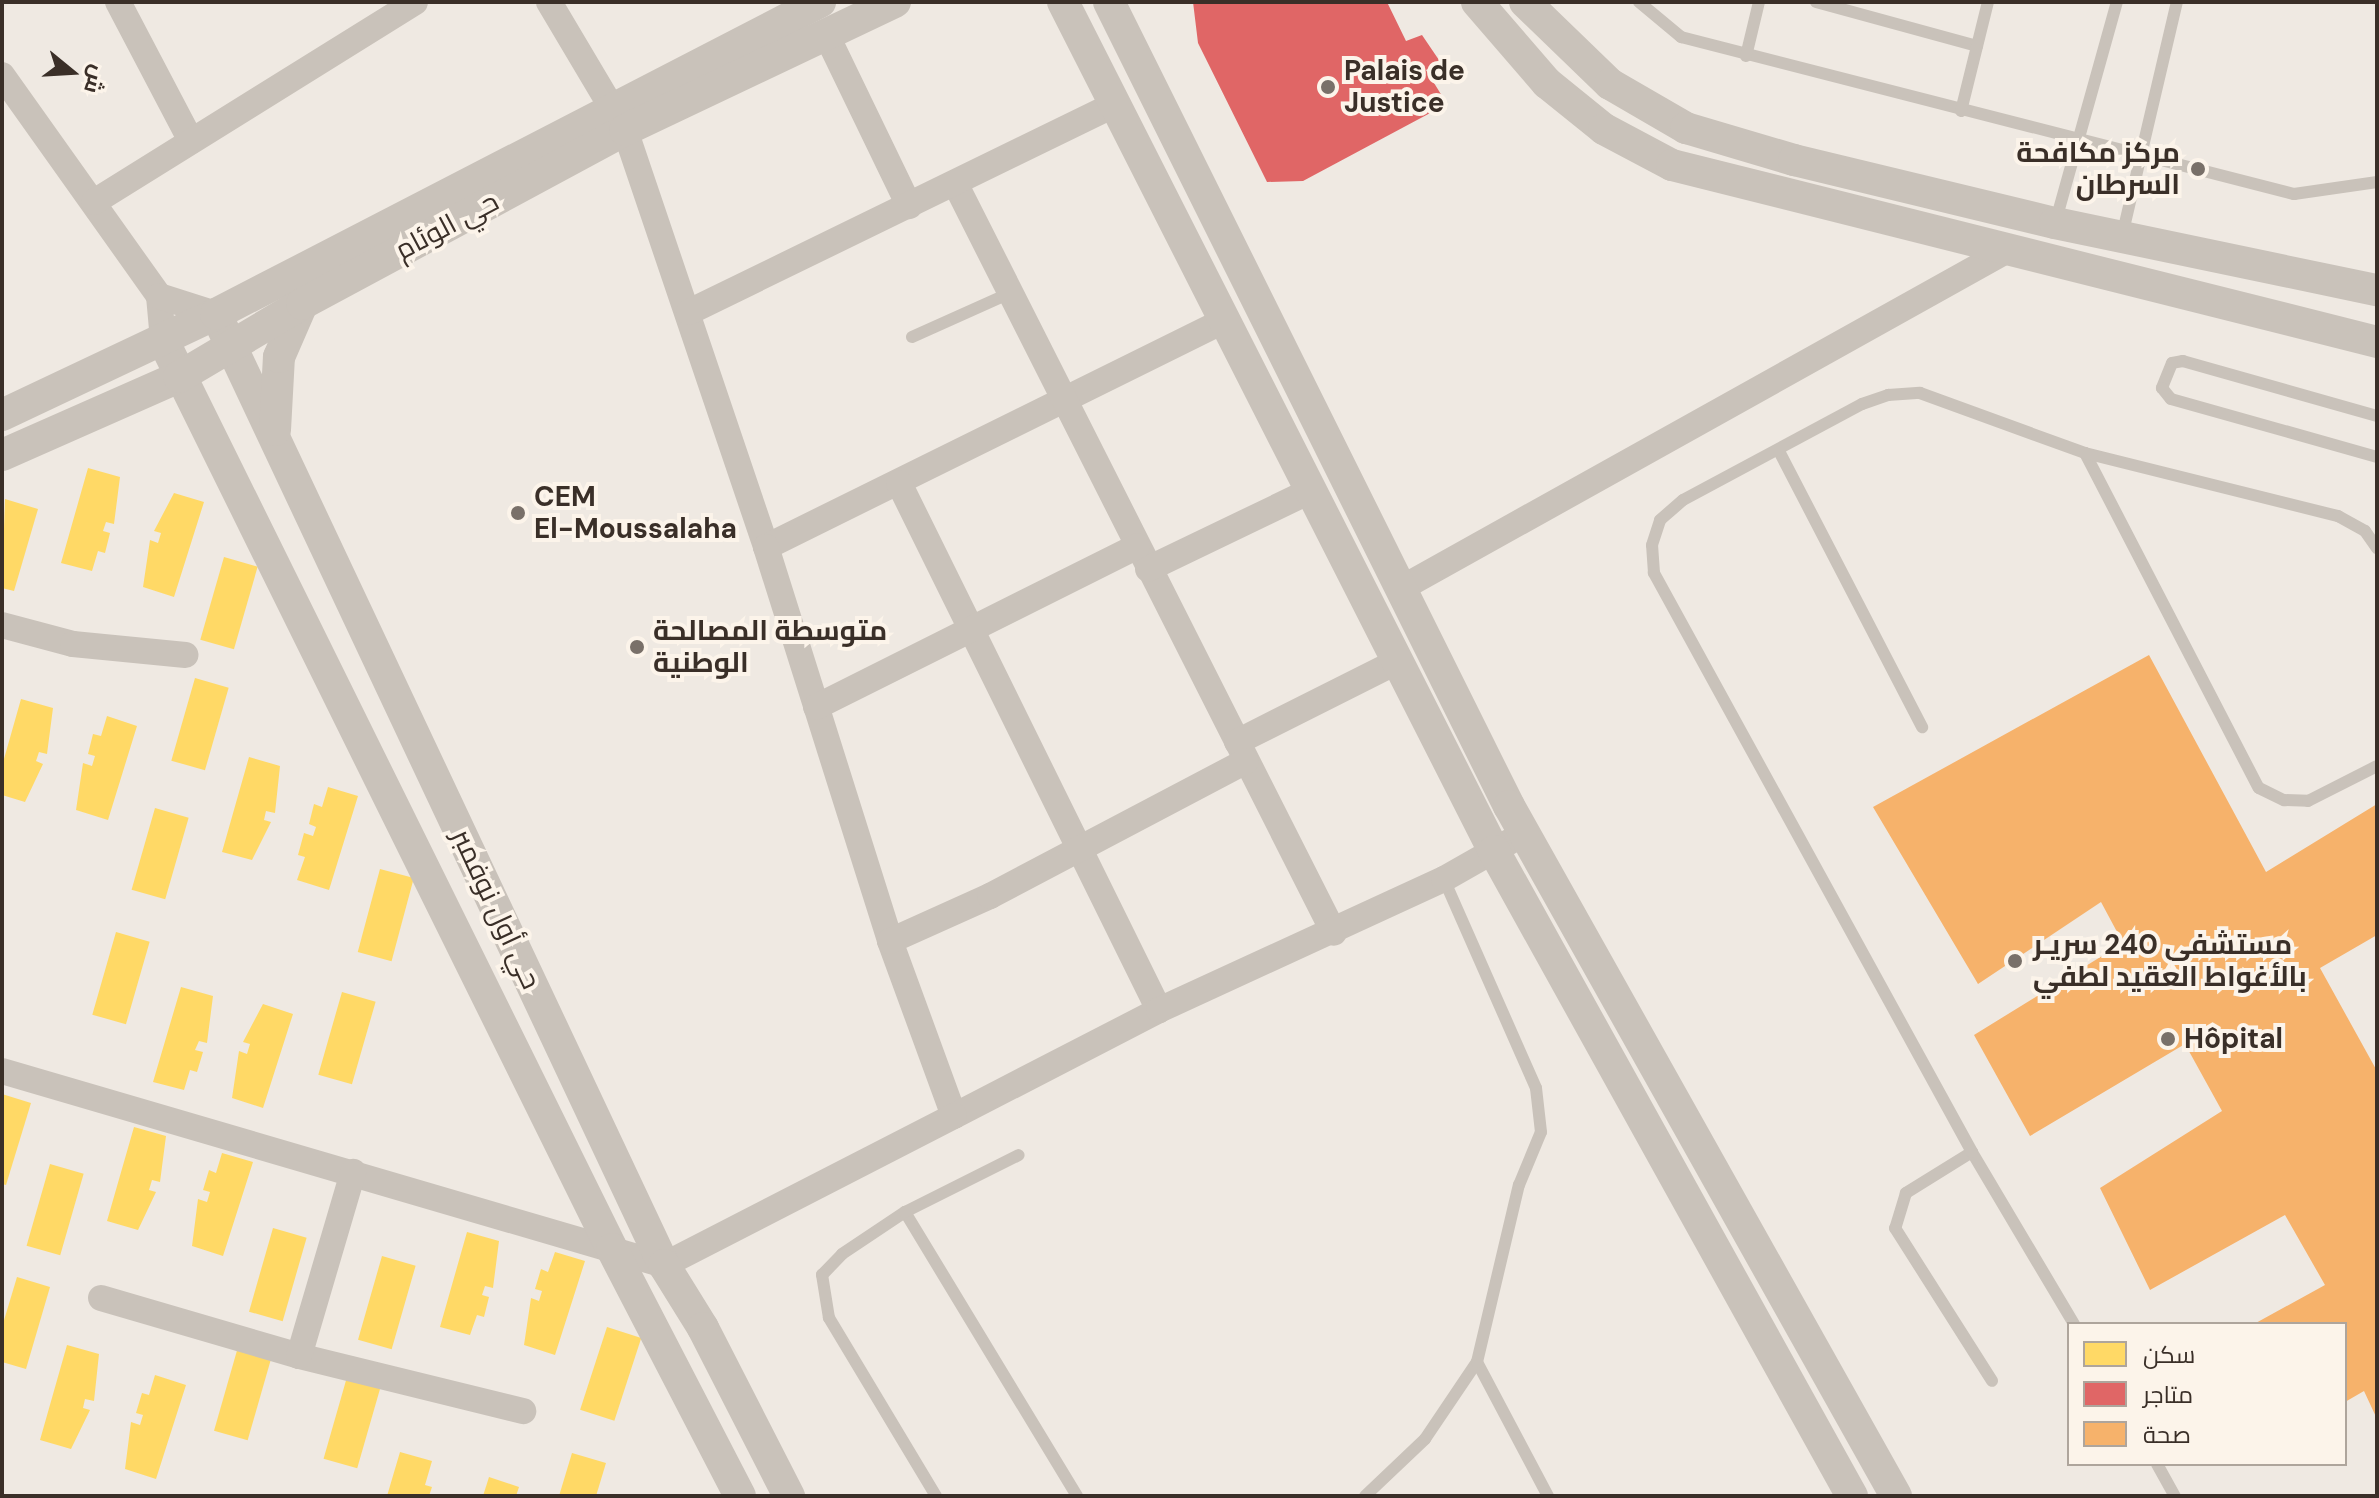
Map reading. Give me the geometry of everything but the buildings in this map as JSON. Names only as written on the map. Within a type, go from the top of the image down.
[{"type":"street","points":[[118,2],[191,141]]},
{"type":"street","points":[[94,202],[415,2]]},
{"type":"street","points":[[549,2],[620,118],[689,312],[890,941],[954,1116]]},
{"type":"street","name":"حي الوئام","points":[[6,444],[179,377],[620,118],[782,9],[820,2]]},
{"type":"street","name":"حي الوئام","points":[[2,415],[620,118],[827,36],[895,2]]},
{"type":"street","points":[[1063,2],[1112,106],[1225,320],[1494,851],[1852,1496]]},
{"type":"street","points":[[1109,2],[1400,589],[1525,833],[1896,1496]]},
{"type":"street","points":[[1477,2],[1547,83],[1604,129],[1672,165],[2377,342]]},
{"type":"street","points":[[1525,2],[1610,84],[1686,128],[1794,160],[2055,223],[2377,290]]},
{"type":"street","points":[[827,36],[909,206]]},
{"type":"street","points":[[2,75],[159,296],[163,340]]},
{"type":"street","points":[[689,312],[1112,106]]},
{"type":"street","points":[[955,183],[1067,398],[1143,557],[1334,933]]},
{"type":"street","points":[[1400,589],[2006,251]]},
{"type":"street","points":[[159,296],[216,314]]},
{"type":"street","points":[[275,441],[273,393],[279,357],[302,304]]},
{"type":"street","name":"حي أول نوفمبر","points":[[216,314],[664,1265],[703,1328],[789,1496]]},
{"type":"street","points":[[766,547],[1225,320]]},
{"type":"street","name":"حي أول نوفمبر","points":[[163,340],[612,1249],[740,1496]]},
{"type":"street","points":[[899,483],[975,631],[1159,1010]]},
{"type":"street","points":[[816,707],[975,631],[1143,557],[1312,490]]},
{"type":"street","points":[[2,625],[73,644],[185,655]]},
{"type":"street","points":[[890,941],[1082,849],[1398,661]]},
{"type":"street","points":[[2,1071],[664,1265],[1159,1010],[1334,933],[1444,879],[1525,833]]},
{"type":"street","points":[[299,1356],[353,1172]]},
{"type":"street","points":[[101,1298],[299,1356],[523,1411]]},
{"type":"lane","points":[[1639,2],[1681,37],[2294,194],[2377,182]]},
{"type":"lane","points":[[1746,56],[1759,2]]},
{"type":"lane","points":[[1816,2],[1977,46]]},
{"type":"lane","points":[[1961,111],[1988,2]]},
{"type":"lane","points":[[2055,223],[2117,2]]},
{"type":"lane","points":[[2121,238],[2177,2]]},
{"type":"lane","points":[[912,337],[1012,292]]},
{"type":"lane","points":[[2377,416],[2183,361],[2172,363],[2162,388],[2171,399],[2377,457]]},
{"type":"lane","points":[[2073,1322],[1972,1152],[1654,573],[1652,545],[1660,520],[1683,500],[1780,453],[1862,404],[1888,395],[1920,393],[2085,453],[2338,516],[2365,531],[2377,548]]},
{"type":"lane","points":[[1780,453],[1922,727]]},
{"type":"lane","points":[[2085,453],[2259,788],[2284,800],[2308,801],[2377,766]]},
{"type":"lane","points":[[1365,1496],[1425,1439],[1477,1362],[1519,1185],[1541,1132],[1536,1088],[1444,879]]},
{"type":"lane","points":[[1972,1152],[1906,1193],[1895,1228],[1992,1381]]},
{"type":"lane","points":[[936,1496],[829,1318],[822,1275],[842,1254],[905,1212],[1019,1155]]},
{"type":"lane","points":[[905,1212],[1077,1496]]},
{"type":"lane","points":[[1477,1362],[1548,1496]]},
{"type":"lane","points":[[2158,1466],[2175,1496]]},
{"type":"place","name":"Palais de Justice","points":[[1328,87]]},
{"type":"place","name":"مركز مكافحة السرطان","points":[[2198,169]]},
{"type":"place","name":"CEM El-Moussalaha","points":[[518,513]]},
{"type":"place","name":"متوسطة المصالحة الوطنية","points":[[637,647]]},
{"type":"place","name":"مستشفى 240 سريـر بالأغواط العقيد لطفي","points":[[2015,961]]},
{"type":"place","name":"Hôpital","points":[[2168,1039]]}]
